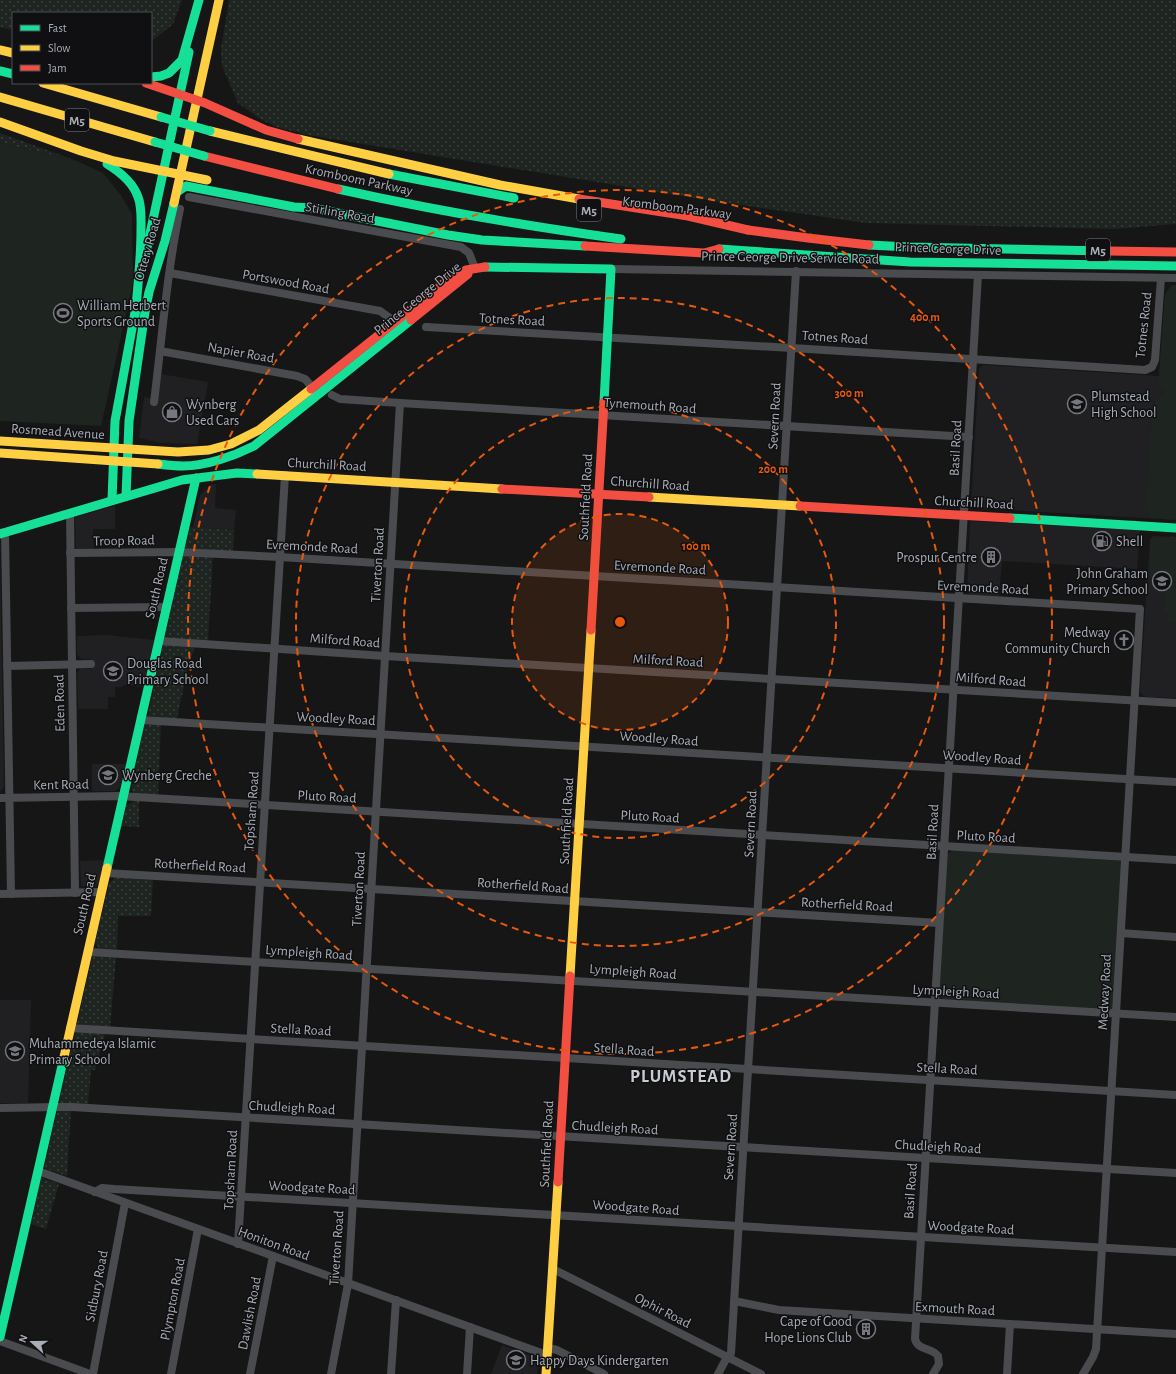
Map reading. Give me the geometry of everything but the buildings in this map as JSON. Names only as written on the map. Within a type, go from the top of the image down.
[{"type":"main road","points":[[152,77],[162,77],[168,74],[176,68],[182,60],[200,0]]},
{"type":"main road","name":"Ottery Road","points":[[112,500],[113,462],[118,401],[162,171],[200,0]]},
{"type":"main road","name":"Ottery Road","points":[[126,496],[129,421],[145,312],[151,284],[165,241],[177,192],[219,0]]},
{"type":"main road","points":[[0,50],[12,53]]},
{"type":"main road","points":[[0,71],[12,74]]},
{"type":"main road","name":"Kromboom Parkway","points":[[46,84],[210,131],[303,155],[374,171],[525,200]]},
{"type":"main road","points":[[149,84],[179,96],[205,103],[266,130],[286,136],[500,185],[601,203],[688,216],[748,230]]},
{"type":"main road","name":"Kromboom Parkway","points":[[0,97],[204,156],[336,189],[453,213],[572,232],[647,242],[719,249]]},
{"type":"main road","points":[[0,122],[81,151],[128,165],[181,174],[289,200],[312,208],[448,235],[482,240],[704,252],[719,249]]},
{"type":"main road","points":[[81,151],[118,170],[128,179],[137,195],[141,210],[141,248],[135,316]]},
{"type":"main road","points":[[177,192],[186,186],[294,207],[312,208]]},
{"type":"main road","name":"Kromboom Parkway","points":[[581,209],[748,230]]},
{"type":"main road","name":"Prince George Drive","points":[[748,230],[823,241],[880,246],[1176,252]]},
{"type":"main road","name":"Prince George Drive","points":[[719,249],[910,262],[1176,266]]},
{"type":"main road","name":"Prince George Drive","points":[[127,449],[207,450],[230,444],[253,434],[459,272],[468,268],[475,268]]},
{"type":"main road","name":"Prince George Drive","points":[[113,462],[184,466],[202,464],[230,457],[254,446],[327,390],[475,268]]},
{"type":"main road","name":"Prince George Drive Service Road","points":[[475,268],[611,269]]},
{"type":"main road","name":"Southfield Road","points":[[546,1374],[589,668],[611,269]]},
{"type":"main road","name":"Rosmead Avenue","points":[[0,441],[127,449]]},
{"type":"main road","name":"Rosmead Avenue","points":[[0,454],[113,462]]},
{"type":"main road","name":"Churchill Road","points":[[126,496],[182,480],[237,473],[1176,528]]},
{"type":"main road","name":"South Road","points":[[0,1337],[196,478]]},
{"type":"main road","points":[[3,533],[126,496]]},
{"type":"street","name":"Stirling Road","points":[[189,197],[461,247],[469,253],[475,268]]},
{"type":"street","points":[[154,402],[175,233],[180,209]]},
{"type":"street","name":"Prince George Drive Service Road","points":[[611,269],[1176,278]]},
{"type":"street","name":"Severn Road","points":[[718,1374],[731,1353],[796,271]]},
{"type":"street","name":"Portswood Road","points":[[170,273],[380,312],[388,316],[394,322]]},
{"type":"street","name":"Basil Road","points":[[933,1374],[939,1364],[939,1359],[935,1352],[919,1347],[914,1339],[978,275]]},
{"type":"street","name":"Totnes Road","points":[[426,327],[1148,370],[1154,365],[1155,360],[1161,278]]},
{"type":"street","name":"Napier Road","points":[[160,351],[297,376],[305,379],[313,388]]},
{"type":"street","name":"Tynemouth Road","points":[[332,396],[340,399],[400,403],[968,437]]},
{"type":"street","name":"Tiverton Road","points":[[331,1374],[348,1284],[400,403]]},
{"type":"street","name":"Topsham Road","points":[[238,1244],[285,475]]},
{"type":"street","name":"Eden Road","points":[[70,512],[75,893]]},
{"type":"street","points":[[3,533],[11,894]]},
{"type":"street","name":"Evremonde Road","points":[[178,552],[1140,609]]},
{"type":"street","name":"Troop Road","points":[[70,553],[178,552]]},
{"type":"street","points":[[71,608],[166,607]]},
{"type":"street","name":"Medway Road","points":[[1083,1374],[1094,1354],[1097,1329],[1140,609]]},
{"type":"street","name":"Milford Road","points":[[159,640],[385,656],[1176,703]]},
{"type":"street","points":[[7,666],[91,664]]},
{"type":"street","name":"Woodley Road","points":[[140,720],[1176,782]]},
{"type":"street","name":"Kent Road","points":[[0,798],[123,796]]},
{"type":"street","name":"Pluto Road","points":[[123,796],[579,825],[1176,860]]},
{"type":"street","name":"Rotherfield Road","points":[[106,873],[939,923]]},
{"type":"street","points":[[0,894],[101,892]]},
{"type":"street","points":[[1121,933],[1176,937]]},
{"type":"street","name":"Lympleigh Road","points":[[88,952],[1176,1017]]},
{"type":"street","name":"Stella Road","points":[[70,1028],[1176,1095]]},
{"type":"street","name":"Chudleigh Road","points":[[0,1108],[53,1107],[246,1117],[1176,1173]]},
{"type":"street","name":"Honiton Road","points":[[38,1171],[470,1327],[548,1351],[557,1350],[604,1374]]},
{"type":"street","name":"Woodgate Road","points":[[95,1192],[102,1188],[1176,1252]]},
{"type":"street","name":"Sidbury Road","points":[[93,1374],[125,1203]]},
{"type":"street","name":"Plympton Road","points":[[171,1374],[198,1229]]},
{"type":"street","name":"Dawlish Road","points":[[250,1374],[273,1256]]},
{"type":"street","name":"Ophir Road","points":[[553,1269],[761,1374]]},
{"type":"street","points":[[391,1374],[396,1300]]},
{"type":"street","name":"Exmouth Road","points":[[734,1301],[779,1310],[1176,1334]]},
{"type":"street","points":[[1007,1374],[1010,1324]]},
{"type":"street","points":[[467,1374],[470,1327]]},
{"type":"street","points":[[0,1341],[90,1374]]},
{"type":"shaded area","points":[[0,0],[182,0],[173,24],[152,41],[152,12],[12,12],[12,30],[0,27]]},
{"type":"shaded area","points":[[229,0],[1176,0],[1176,224],[1115,229],[866,223],[713,201],[308,135],[276,127],[260,119],[238,103],[222,66],[221,49]]},
{"type":"shaded area","points":[[0,133],[77,161],[0,143]]},
{"type":"shaded area","name":"William Herbert Sports Ground","points":[[0,143],[77,161],[103,173],[120,194],[132,214],[133,283],[101,426],[0,421]]},
{"type":"shaded area","name":"Plumstead High School","points":[[1172,285],[1176,285],[1176,520],[975,508],[971,504],[979,369],[983,365],[1159,376],[1165,294]]},
{"type":"shaded area","points":[[1172,285],[1176,285],[1176,520],[1149,518],[1146,505],[1152,410],[1154,403],[1166,391],[1159,383],[1159,376],[1165,294]]},
{"type":"shaded area","name":"Wynberg Used Cars","points":[[161,374],[208,382],[197,444],[161,443],[139,438],[144,397],[158,399]]},
{"type":"shaded area","points":[[212,484],[216,484],[215,508],[236,510],[234,530],[193,527],[200,495]]},
{"type":"shaded area","points":[[115,506],[115,529],[93,529],[94,550],[76,551],[75,517]]},
{"type":"shaded area","points":[[971,521],[1140,530],[1137,569],[1002,561],[999,596],[972,595],[967,589]]},
{"type":"shaded area","points":[[190,527],[234,530],[233,552],[185,549]]},
{"type":"shaded area","name":"John Graham Primary School","points":[[1153,536],[1176,537],[1176,698],[1146,697],[1142,695],[1140,691],[1150,539]]},
{"type":"shaded area","points":[[1170,536],[1176,537],[1176,622],[1167,621],[1168,614],[1164,613],[1167,576],[1149,575],[1151,540],[1154,537],[1169,538]]},
{"type":"shaded area","points":[[183,555],[213,557],[208,641],[164,638]]},
{"type":"shaded area","points":[[0,560],[4,787],[0,791]]},
{"type":"shaded area","name":"Douglas Road Primary School","points":[[107,635],[154,640],[143,687],[123,685],[123,687],[115,687],[115,697],[108,697],[108,709],[78,709],[77,673],[80,669],[92,669],[91,659],[82,659],[77,654],[77,636]]},
{"type":"shaded area","points":[[163,645],[195,646],[187,671],[177,719],[148,716]]},
{"type":"shaded area","points":[[161,724],[158,795],[134,794],[131,789],[144,725]]},
{"type":"shaded area","name":"Wynberg Creche","points":[[92,764],[126,764],[120,787],[115,791],[92,791]]},
{"type":"shaded area","points":[[133,800],[139,801],[139,827],[121,826],[126,805],[133,802]]},
{"type":"shaded area","points":[[953,850],[1124,861],[1114,1010],[943,999],[939,995],[947,854]]},
{"type":"shaded area","points":[[105,860],[99,883],[96,886],[81,886],[80,861]]},
{"type":"shaded area","points":[[115,876],[153,879],[151,916],[118,916],[117,950],[97,949],[98,947],[95,943],[109,883]]},
{"type":"shaded area","points":[[93,957],[116,958],[110,1028],[77,1024]]},
{"type":"shaded area","name":"Muhammedeya Islamic Primary School","points":[[0,1000],[31,1000],[28,1103],[0,1103]]},
{"type":"shaded area","points":[[75,1033],[105,1034],[95,1070],[91,1070],[88,1105],[59,1102]]},
{"type":"shaded area","points":[[57,1111],[71,1111],[67,1176],[44,1168]]},
{"type":"shaded area","points":[[41,1178],[59,1184],[46,1229],[31,1224]]},
{"type":"shaded area","name":"Happy Days Kindergarten","points":[[502,1345],[532,1356],[538,1363],[537,1374],[491,1374]]},
{"type":"traffic: fast","points":[[152,77],[169,73],[182,60],[199,0]]},
{"type":"traffic: fast","points":[[145,257],[189,52]]},
{"type":"traffic: fast","points":[[0,71],[12,74]]},
{"type":"traffic: fast","points":[[161,117],[210,131]]},
{"type":"traffic: fast","points":[[155,142],[204,156]]},
{"type":"traffic: fast","points":[[107,164],[129,182],[136,192],[140,205],[140,252],[135,316]]},
{"type":"traffic: fast","points":[[389,174],[514,198]]},
{"type":"traffic: fast","points":[[177,192],[186,186],[294,207],[312,208],[448,235],[482,240],[585,246]]},
{"type":"traffic: fast","points":[[338,189],[479,217],[621,239]]},
{"type":"traffic: fast","points":[[126,496],[129,421],[145,312],[149,292],[165,241],[174,203]]},
{"type":"traffic: fast","points":[[869,245],[1108,251]]},
{"type":"traffic: fast","points":[[719,249],[910,262],[1176,266]]},
{"type":"traffic: fast","points":[[485,267],[611,269],[604,402]]},
{"type":"traffic: fast","points":[[112,500],[115,421],[136,307]]},
{"type":"traffic: fast","points":[[158,464],[192,466],[229,457],[254,446],[411,320]]},
{"type":"traffic: fast","points":[[0,534],[182,480],[237,473],[257,474]]},
{"type":"traffic: fast","points":[[107,868],[196,478]]},
{"type":"traffic: fast","points":[[1010,518],[1176,528]]},
{"type":"traffic: fast","points":[[0,1337],[64,1057]]},
{"type":"traffic: slow","points":[[174,203],[219,0]]},
{"type":"traffic: slow","points":[[0,50],[12,53]]},
{"type":"traffic: slow","points":[[46,84],[161,117]]},
{"type":"traffic: slow","points":[[0,97],[155,142]]},
{"type":"traffic: slow","points":[[0,122],[81,151],[114,161],[207,180]]},
{"type":"traffic: slow","points":[[210,131],[389,174]]},
{"type":"traffic: slow","points":[[298,139],[500,185],[579,199]]},
{"type":"traffic: slow","points":[[0,441],[178,452],[209,450],[231,444],[259,430],[311,389]]},
{"type":"traffic: slow","points":[[0,453],[158,464]]},
{"type":"traffic: slow","points":[[257,474],[502,489]]},
{"type":"traffic: slow","points":[[649,497],[800,506]]},
{"type":"traffic: slow","points":[[570,976],[591,630]]},
{"type":"traffic: slow","points":[[64,1057],[107,868]]},
{"type":"traffic: slow","points":[[546,1374],[558,1182]]},
{"type":"traffic: jam","points":[[149,84],[205,103],[266,130],[298,139]]},
{"type":"traffic: jam","points":[[204,156],[338,189]]},
{"type":"traffic: jam","points":[[579,199],[688,216],[748,230]]},
{"type":"traffic: jam","points":[[748,230],[869,245]]},
{"type":"traffic: jam","points":[[585,246],[704,253],[719,249]]},
{"type":"traffic: jam","points":[[1108,251],[1176,252]]},
{"type":"traffic: jam","points":[[311,389],[445,282],[466,270],[485,267]]},
{"type":"traffic: jam","points":[[411,320],[468,274]]},
{"type":"traffic: jam","points":[[591,630],[604,402]]},
{"type":"traffic: jam","points":[[502,489],[649,497]]},
{"type":"traffic: jam","points":[[800,506],[1010,518]]},
{"type":"traffic: jam","points":[[558,1182],[570,976]]},
{"type":"place","name":"William Herbert Sports Ground","points":[[63,313]]},
{"type":"place","name":"Plumstead High School","points":[[1077,404]]},
{"type":"place","name":"Wynberg Used Cars","points":[[172,412]]},
{"type":"place","name":"Shell","points":[[1102,541]]},
{"type":"place","name":"Prospur Centre","points":[[991,557]]},
{"type":"place","name":"John Graham Primary School","points":[[1162,581]]},
{"type":"place","name":"Medway Community Church","points":[[1124,640]]},
{"type":"place","name":"Douglas Road Primary School","points":[[113,671]]},
{"type":"place","name":"Wynberg Creche","points":[[108,775]]},
{"type":"place","name":"Muhammedeya Islamic Primary School","points":[[15,1051]]},
{"type":"place","name":"Cape of Good Hope Lions Club","points":[[866,1329]]},
{"type":"place","name":"Happy Days Kindergarten","points":[[516,1360]]},
{"type":"district","name":"PLUMSTEAD","points":[[681,1076]]}]
